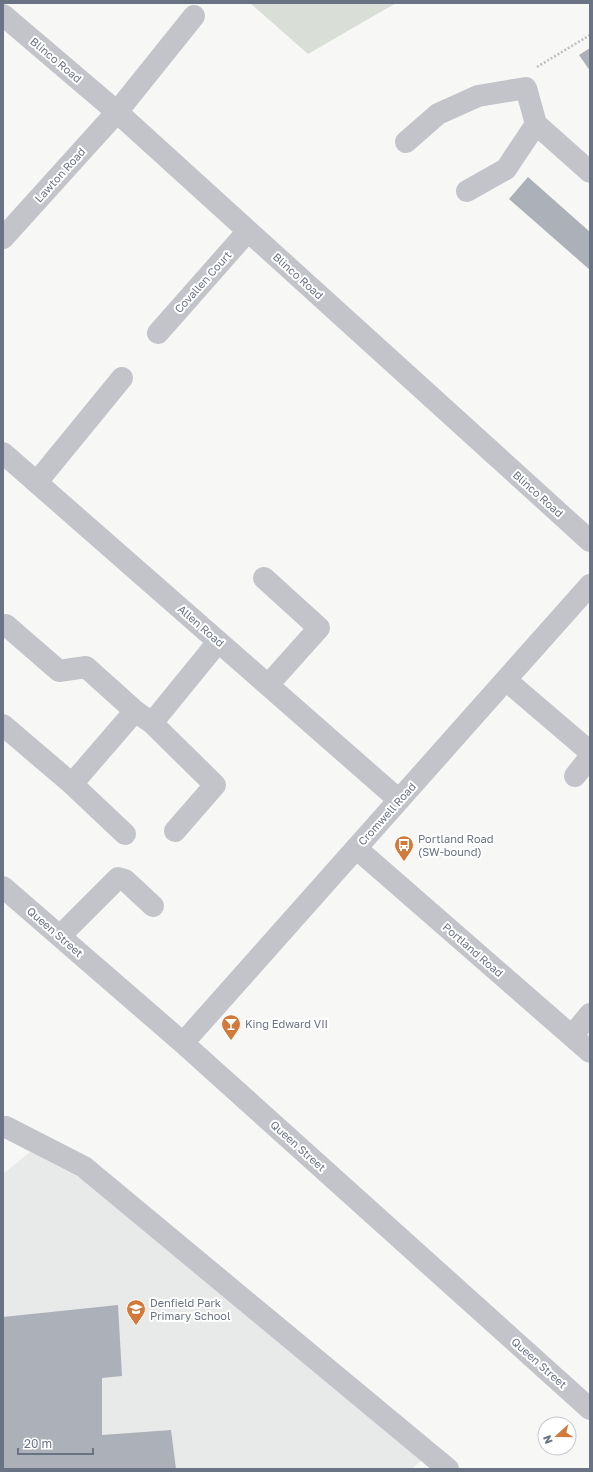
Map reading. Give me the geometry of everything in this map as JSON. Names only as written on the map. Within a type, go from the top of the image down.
[{"type":"street","name":"Blinco Road","points":[[3,15],[117,112],[590,541]]},
{"type":"street","name":"Lawton Road","points":[[3,238],[117,112],[194,16]]},
{"type":"street","points":[[406,142],[438,114],[478,96],[526,88],[536,124],[590,172]]},
{"type":"street","points":[[467,191],[506,168],[536,124]]},
{"type":"street","name":"Covallen Court","points":[[158,333],[248,231]]},
{"type":"street","points":[[37,482],[122,378]]},
{"type":"street","name":"Allen Road","points":[[3,453],[399,800]]},
{"type":"street","points":[[264,578],[319,628],[268,685]]},
{"type":"street","name":"Cromwell Road","points":[[184,1043],[590,584]]},
{"type":"street","points":[[6,625],[59,671],[86,667],[143,717],[215,785],[175,831]]},
{"type":"street","points":[[72,784],[143,717],[218,642]]},
{"type":"street","points":[[506,680],[590,752]]},
{"type":"street","points":[[3,725],[72,784],[125,834]]},
{"type":"street","points":[[575,776],[590,757]]},
{"type":"street","name":"Portland Road","points":[[356,848],[590,1052]]},
{"type":"street","points":[[60,936],[118,878],[124,880],[153,906]]},
{"type":"street","name":"Queen Street","points":[[3,887],[184,1043],[590,1408]]},
{"type":"street","points":[[572,1036],[590,1014]]},
{"type":"street","points":[[3,1127],[6,1127],[84,1167],[448,1469]]},
{"type":"path","points":[[526,88],[521,77],[590,35]]},
{"type":"shaded area","points":[[250,3],[396,3],[308,54]]},
{"type":"shaded area","name":"Denfield Park Primary School","points":[[30,1152],[115,1196],[425,1457],[412,1469],[3,1469],[3,1174]]},
{"type":"building","points":[[590,48],[590,71],[579,55]]},
{"type":"building","points":[[528,177],[590,232],[590,270],[509,199]]},
{"type":"building","points":[[118,1305],[122,1376],[102,1378],[102,1435],[171,1430],[176,1469],[3,1469],[3,1317]]},
{"type":"place","name":"Portland Road (SW-bound)","points":[[404,862]]},
{"type":"place","name":"King Edward VII","points":[[231,1041]]},
{"type":"place","name":"Denfield Park Primary School","points":[[136,1326]]}]
